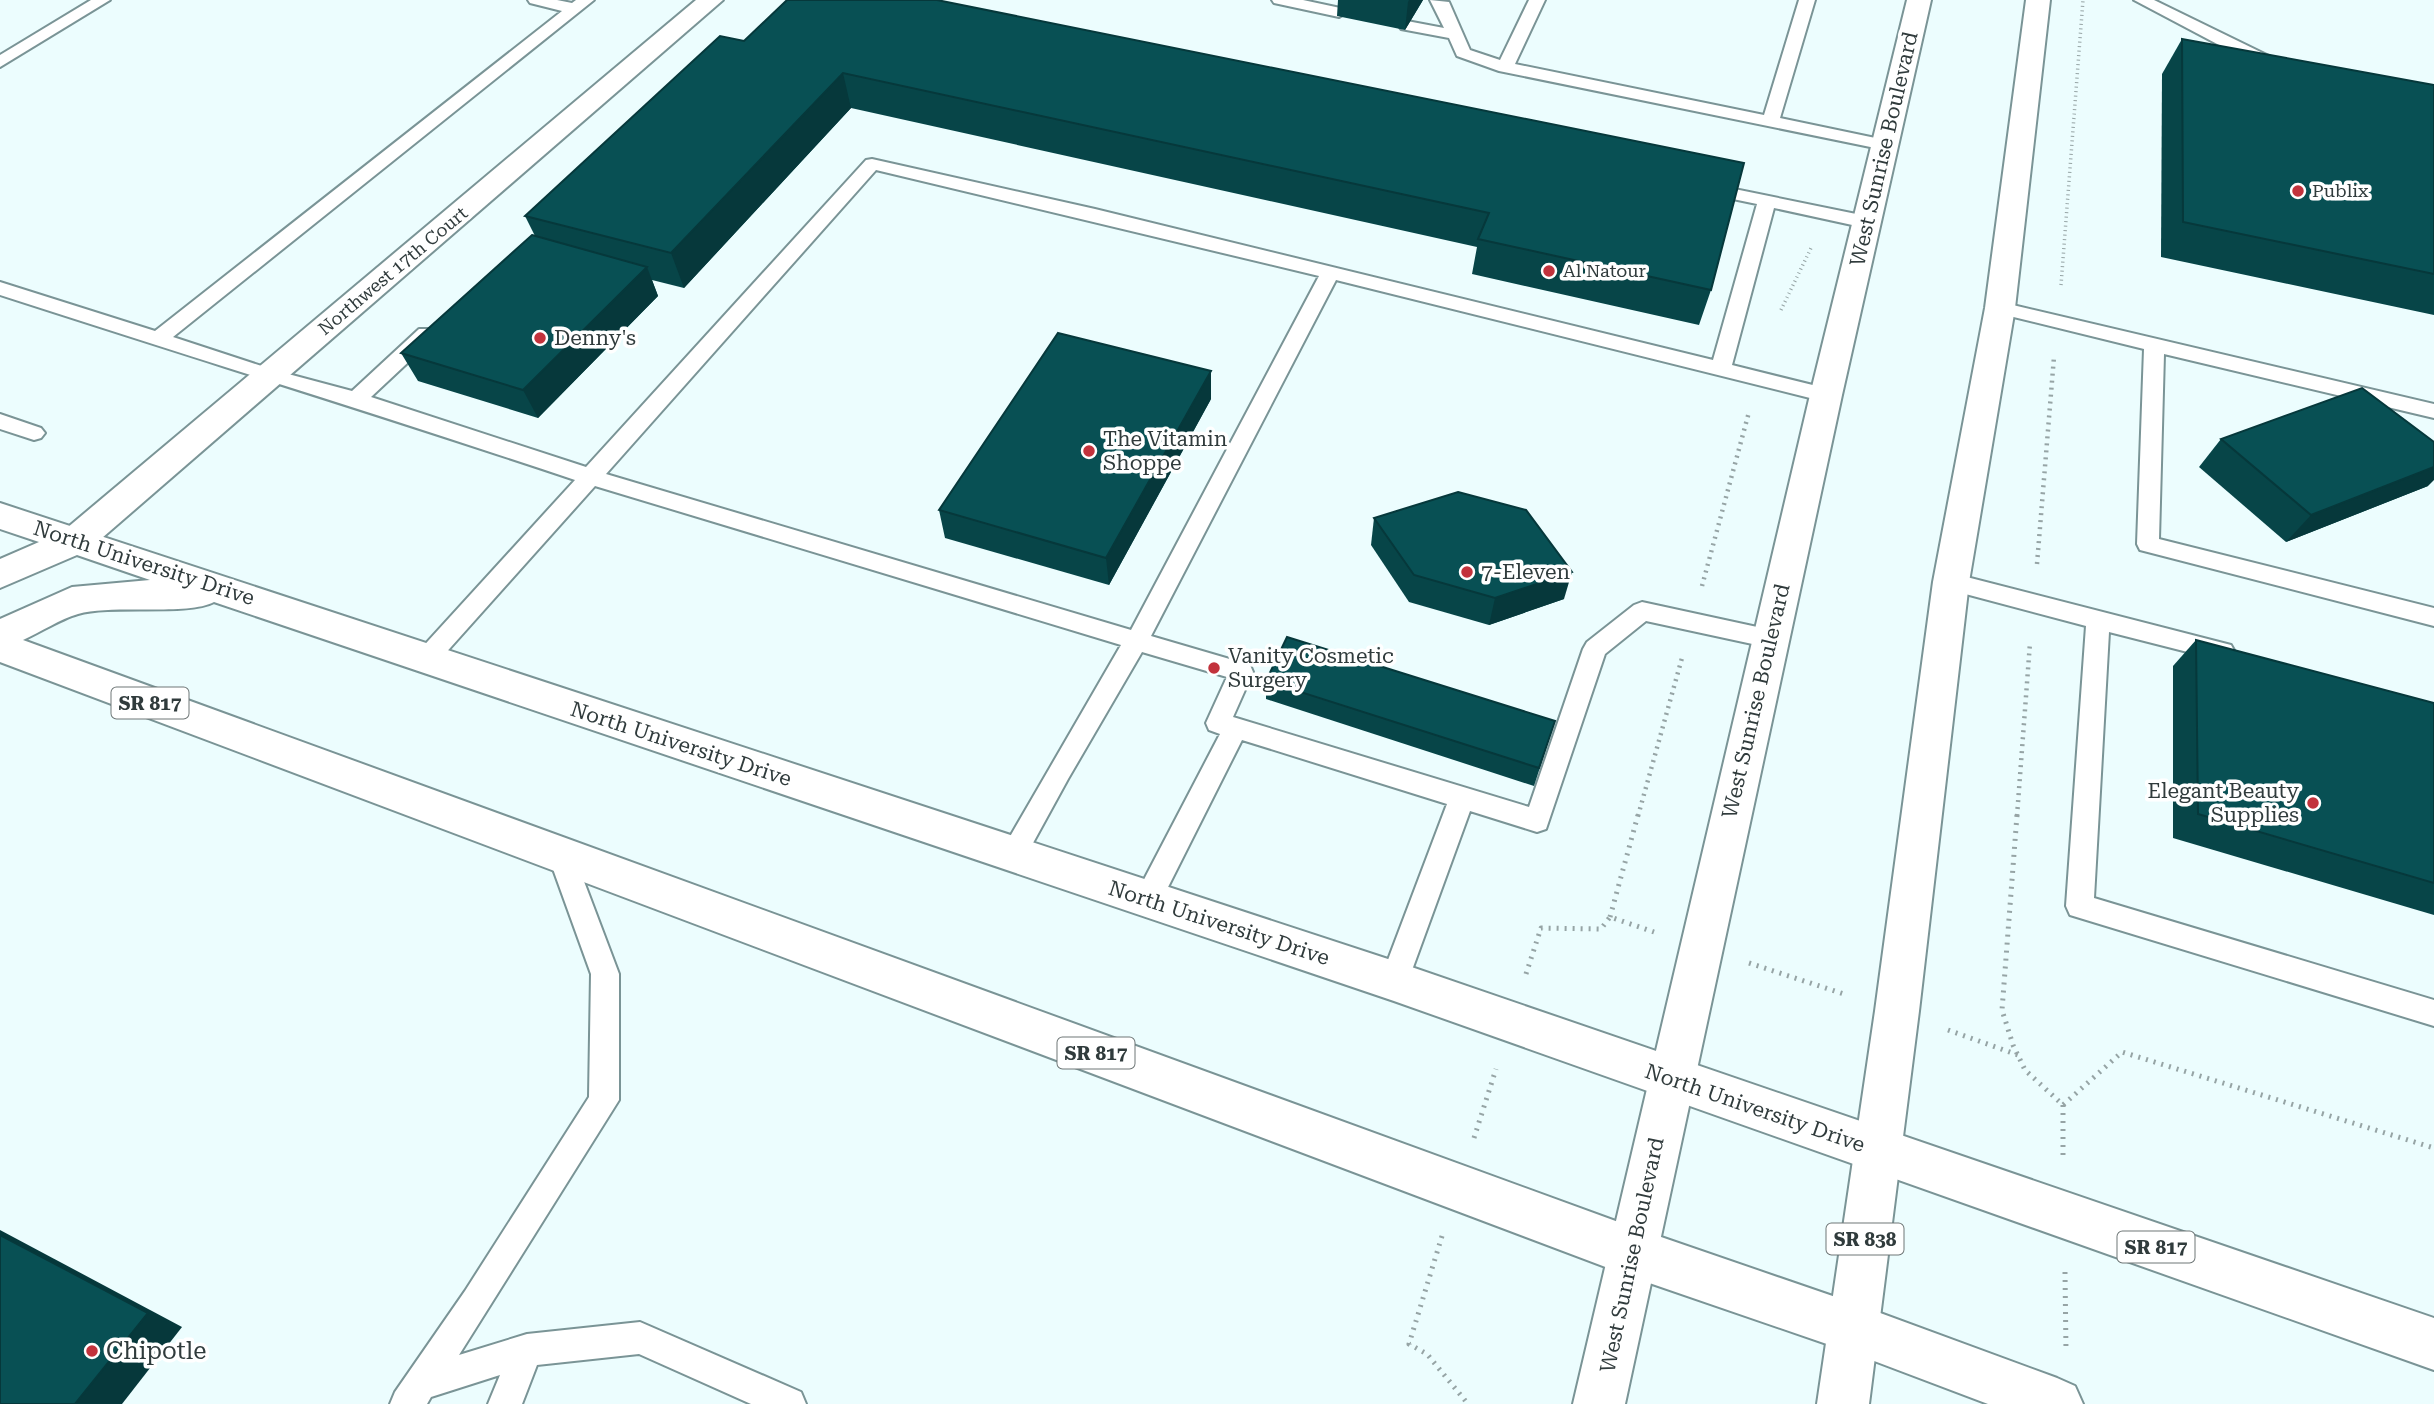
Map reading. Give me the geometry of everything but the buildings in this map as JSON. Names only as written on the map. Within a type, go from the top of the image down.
[{"type":"main road","name":"Northwest 17th Court","points":[[0,574],[74,542],[711,0]]},
{"type":"main road","name":"West Sunrise Boulevard","points":[[1599,1404],[1826,395],[1919,0]]},
{"type":"main road","points":[[1878,1150],[1951,582],[2000,308],[2038,0]]},
{"type":"main road","name":"North University Drive","points":[[0,516],[1394,981],[1671,1080],[2434,1344]]},
{"type":"main road","points":[[0,635],[72,601],[133,594],[237,593]]},
{"type":"main road","name":"SR 817","points":[[0,647],[1632,1252],[1853,1328],[2057,1404]]},
{"type":"main road","name":"SR 838","points":[[1843,1404],[1878,1150]]},
{"type":"lane","points":[[0,62],[102,0]]},
{"type":"lane","points":[[536,0],[580,4]]},
{"type":"lane","points":[[1280,0],[1342,8],[1326,0]]},
{"type":"lane","points":[[1438,0],[1443,5],[1463,53],[1505,67],[1885,145]]},
{"type":"lane","points":[[1505,67],[1537,0]]},
{"type":"lane","points":[[1771,121],[1807,0]]},
{"type":"lane","points":[[2142,0],[2244,52],[2264,60],[2291,65]]},
{"type":"lane","points":[[158,339],[580,4]]},
{"type":"lane","points":[[1417,14],[1454,34]]},
{"type":"lane","points":[[1417,14],[1454,34]]},
{"type":"lane","points":[[426,659],[872,164],[1721,367],[1826,395]]},
{"type":"lane","points":[[1686,184],[1867,222]]},
{"type":"lane","points":[[1721,367],[1767,201]]},
{"type":"lane","points":[[1013,855],[1059,771],[1137,640],[1330,274]]},
{"type":"lane","points":[[0,288],[271,376],[356,399],[591,477],[1241,672],[1218,723],[1537,821],[1595,649],[1642,611],[1771,639]]},
{"type":"lane","points":[[2000,308],[2434,411]]},
{"type":"lane","points":[[356,399],[436,325]]},
{"type":"lane","points":[[2154,344],[2148,544],[2434,617]]},
{"type":"lane","points":[[0,421],[34,433]]},
{"type":"lane","points":[[1951,582],[2246,658]]},
{"type":"lane","points":[[2098,620],[2080,906],[2434,1013]]},
{"type":"lane","points":[[1148,899],[1235,729]]},
{"type":"lane","points":[[1394,981],[1462,798]]},
{"type":"lane","points":[[413,1394],[604,1100],[605,974],[561,855]]},
{"type":"lane","points":[[413,1394],[527,1350],[640,1338],[789,1404]]},
{"type":"lane","points":[[505,1404],[527,1350]]},
{"type":"path","points":[[1610,917],[1773,327],[1827,214]]},
{"type":"path","points":[[1454,1384],[1468,1404]]},
{"type":"place","name":"Publix","points":[[2298,191]]},
{"type":"place","name":"Al Natour","points":[[1549,271]]},
{"type":"place","name":"Denny's","points":[[540,338]]},
{"type":"place","name":"The Vitamin Shoppe","points":[[1089,451]]},
{"type":"place","name":"7-Eleven","points":[[1467,572]]},
{"type":"place","name":"Vanity Cosmetic Surgery","points":[[1214,668]]},
{"type":"place","name":"Elegant Beauty Supplies","points":[[2313,803]]},
{"type":"place","name":"Chipotle","points":[[92,1351]]}]
